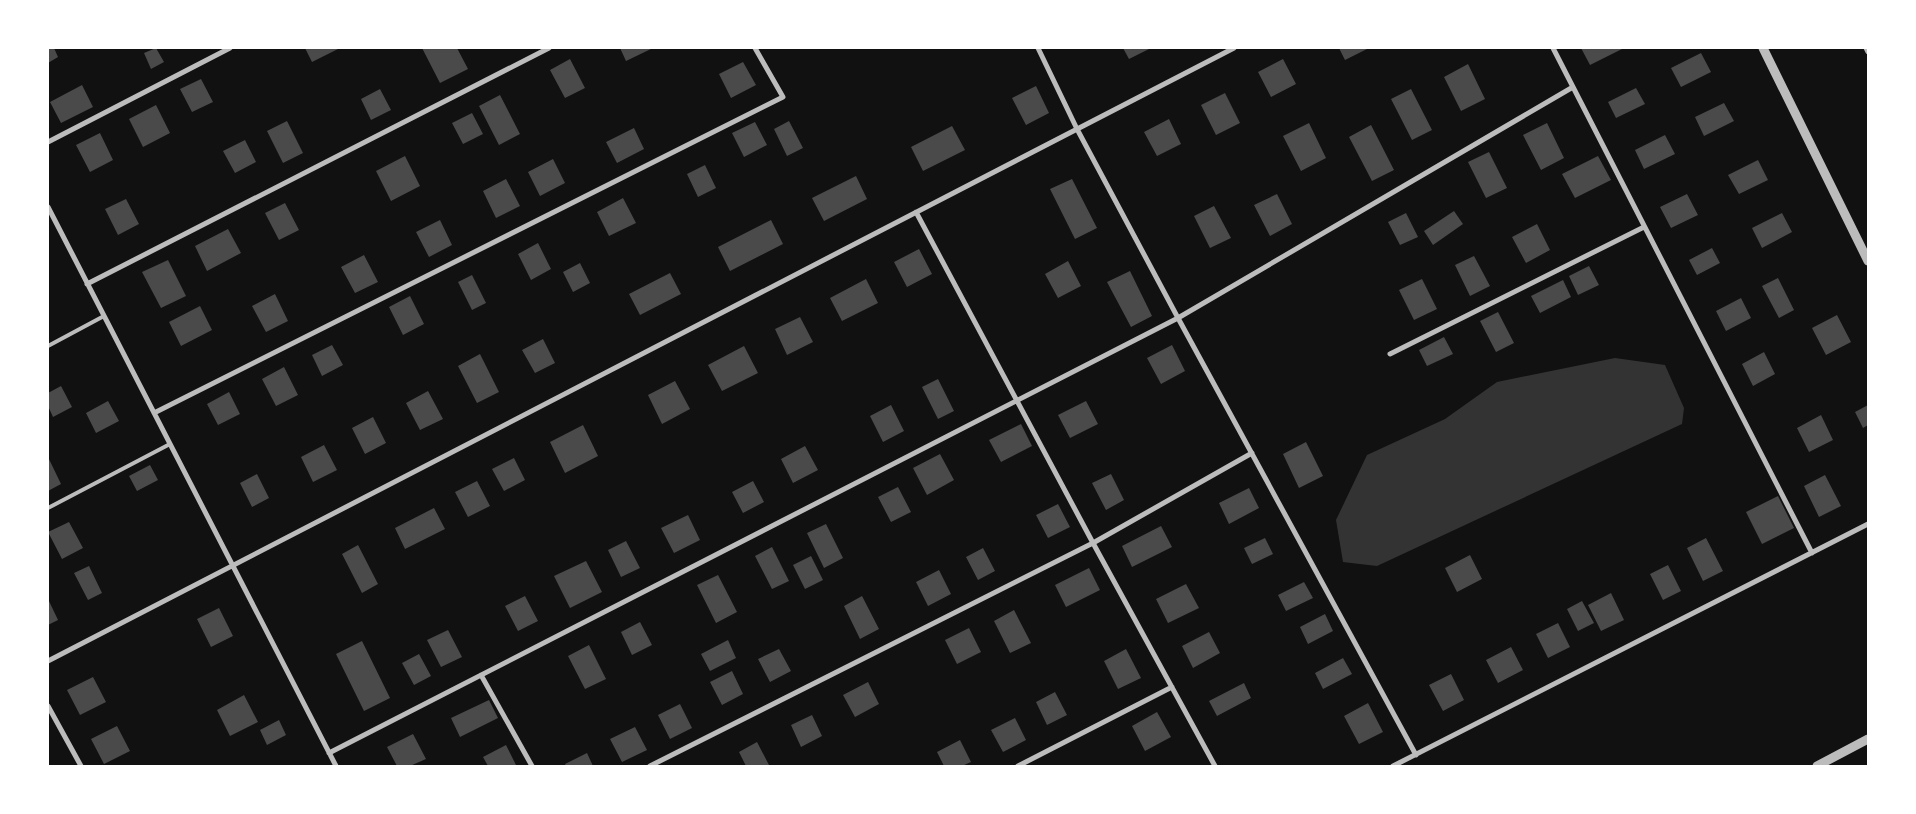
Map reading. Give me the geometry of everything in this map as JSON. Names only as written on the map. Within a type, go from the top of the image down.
[{"type":"street","points":[[48,142],[230,48]]},
{"type":"street","points":[[87,284],[549,48]]},
{"type":"street","points":[[154,413],[783,97],[755,48]]},
{"type":"street","points":[[1038,48],[1077,129],[1178,318],[1416,755]]},
{"type":"street","points":[[48,660],[1234,48]]},
{"type":"street","points":[[1553,48],[1812,554]]},
{"type":"street","points":[[1763,48],[1865,247],[1868,262]]},
{"type":"street","points":[[1866,48],[1868,52]]},
{"type":"street","points":[[329,753],[1178,318],[1573,87]]},
{"type":"street","points":[[48,207],[336,766]]},
{"type":"street","points":[[916,212],[1215,766]]},
{"type":"street","points":[[1390,354],[1644,227]]},
{"type":"street","points":[[650,766],[1093,543],[1252,453]]},
{"type":"street","points":[[1394,766],[1868,524]]},
{"type":"street","points":[[481,675],[532,766]]},
{"type":"street","points":[[1018,766],[1172,687]]},
{"type":"street","points":[[48,706],[81,766]]},
{"type":"street","points":[[1817,766],[1868,739]]},
{"type":"lane","points":[[48,346],[104,316]]},
{"type":"lane","points":[[48,508],[170,444]]},
{"type":"shaded area","points":[[1615,358],[1665,365],[1684,408],[1682,424],[1377,566],[1343,562],[1336,520],[1367,455],[1445,419],[1497,382]]},
{"type":"building","points":[[48,48],[54,48],[58,57],[48,63]]},
{"type":"building","points":[[156,48],[164,62],[151,69],[144,53]]},
{"type":"building","points":[[305,48],[338,48],[338,49],[312,62]]},
{"type":"building","points":[[422,48],[457,48],[468,69],[440,83]]},
{"type":"building","points":[[620,48],[653,48],[626,61]]},
{"type":"building","points":[[1123,48],[1151,48],[1129,59]]},
{"type":"building","points":[[1339,48],[1369,48],[1345,60]]},
{"type":"building","points":[[1581,48],[1624,48],[1590,65]]},
{"type":"building","points":[[1701,53],[1711,72],[1681,87],[1671,68]]},
{"type":"building","points":[[570,59],[585,88],[565,98],[550,70]]},
{"type":"building","points":[[1283,59],[1296,84],[1271,97],[1258,72]]},
{"type":"building","points":[[743,62],[756,85],[731,98],[719,74]]},
{"type":"building","points":[[1468,64],[1485,99],[1461,111],[1444,77]]},
{"type":"building","points":[[201,79],[213,102],[192,112],[180,89]]},
{"type":"building","points":[[82,85],[93,107],[61,123],[50,102]]},
{"type":"building","points":[[1036,86],[1049,113],[1026,125],[1012,98]]},
{"type":"building","points":[[1636,88],[1645,104],[1616,118],[1608,102]]},
{"type":"building","points":[[380,89],[391,110],[371,120],[361,99]]},
{"type":"building","points":[[1411,89],[1432,130],[1412,140],[1391,99]]},
{"type":"building","points":[[1225,93],[1240,123],[1216,135],[1201,105]]},
{"type":"building","points":[[500,95],[520,134],[499,145],[479,106]]},
{"type":"building","points":[[1724,103],[1734,121],[1704,136],[1695,117]]},
{"type":"building","points":[[156,105],[170,133],[143,147],[129,119]]},
{"type":"building","points":[[472,113],[483,134],[463,144],[452,123]]},
{"type":"building","points":[[1169,119],[1181,144],[1157,156],[1144,132]]},
{"type":"building","points":[[287,121],[303,153],[283,163],[267,131]]},
{"type":"building","points":[[789,121],[803,148],[787,156],[774,129]]},
{"type":"building","points":[[755,122],[767,145],[744,157],[732,133]]},
{"type":"building","points":[[1309,123],[1326,158],[1301,171],[1283,136]]},
{"type":"building","points":[[1547,123],[1564,158],[1541,170],[1523,135]]},
{"type":"building","points":[[1371,125],[1394,170],[1372,181],[1349,137]]},
{"type":"building","points":[[952,126],[965,150],[923,171],[911,147]]},
{"type":"building","points":[[634,128],[644,149],[617,163],[606,142]]},
{"type":"building","points":[[100,133],[113,160],[90,172],[76,145]]},
{"type":"building","points":[[1665,135],[1675,154],[1644,169],[1635,150]]},
{"type":"building","points":[[245,140],[256,162],[235,173],[223,151]]},
{"type":"building","points":[[1489,152],[1507,188],[1486,198],[1468,162]]},
{"type":"building","points":[[405,156],[420,186],[391,201],[376,171]]},
{"type":"building","points":[[1598,156],[1611,180],[1575,198],[1562,174]]},
{"type":"building","points":[[553,159],[565,183],[540,196],[528,172]]},
{"type":"building","points":[[1758,160],[1768,180],[1739,194],[1728,175]]},
{"type":"building","points":[[705,165],[716,188],[698,197],[687,174]]},
{"type":"building","points":[[856,176],[867,199],[824,221],[812,198]]},
{"type":"building","points":[[506,179],[520,206],[496,218],[483,191]]},
{"type":"building","points":[[1072,179],[1097,228],[1075,239],[1050,189]]},
{"type":"building","points":[[1277,194],[1292,224],[1270,236],[1254,205]]},
{"type":"building","points":[[1687,194],[1698,215],[1671,228],[1660,207]]},
{"type":"building","points":[[623,198],[636,223],[609,236],[597,212]]},
{"type":"building","points":[[126,199],[139,224],[118,235],[105,209]]},
{"type":"building","points":[[285,203],[299,230],[279,240],[265,213]]},
{"type":"building","points":[[1214,206],[1231,238],[1210,248],[1194,216]]},
{"type":"building","points":[[1454,211],[1463,224],[1433,245],[1424,231]]},
{"type":"building","points":[[1406,213],[1418,237],[1400,245],[1388,222]]},
{"type":"building","points":[[1782,213],[1792,232],[1762,248],[1752,228]]},
{"type":"building","points":[[440,220],[452,245],[429,257],[416,232]]},
{"type":"building","points":[[771,220],[783,244],[730,271],[718,247]]},
{"type":"building","points":[[1537,224],[1550,250],[1526,263],[1512,237]]},
{"type":"building","points":[[228,229],[241,253],[207,271],[195,246]]},
{"type":"building","points":[[538,243],[551,269],[531,280],[518,254]]},
{"type":"building","points":[[1712,248],[1720,263],[1697,275],[1689,260]]},
{"type":"building","points":[[919,249],[932,274],[907,287],[894,262]]},
{"type":"building","points":[[364,255],[378,282],[355,293],[341,267]]},
{"type":"building","points":[[1474,256],[1490,286],[1470,296],[1455,265]]},
{"type":"building","points":[[168,260],[186,296],[161,308],[142,272]]},
{"type":"building","points":[[1068,261],[1081,286],[1058,298],[1045,274]]},
{"type":"building","points":[[580,263],[590,283],[573,292],[563,272]]},
{"type":"building","points":[[1589,266],[1599,285],[1578,295],[1569,276]]},
{"type":"building","points":[[1130,271],[1152,316],[1131,327],[1107,282]]},
{"type":"building","points":[[670,273],[681,294],[640,315],[629,294]]},
{"type":"building","points":[[472,275],[486,303],[472,310],[458,282]]},
{"type":"building","points":[[1778,278],[1794,310],[1779,318],[1762,286]]},
{"type":"building","points":[[866,279],[878,303],[842,321],[830,298]]},
{"type":"building","points":[[1422,279],[1437,309],[1414,320],[1399,290]]},
{"type":"building","points":[[1563,280],[1571,297],[1540,313],[1531,296]]},
{"type":"building","points":[[275,294],[288,321],[266,332],[252,306]]},
{"type":"building","points":[[410,296],[424,324],[403,335],[389,307]]},
{"type":"building","points":[[1741,298],[1751,318],[1726,331],[1716,311]]},
{"type":"building","points":[[200,306],[212,330],[181,346],[169,322]]},
{"type":"building","points":[[1498,312],[1514,343],[1496,352],[1480,321]]},
{"type":"building","points":[[1837,315],[1851,342],[1826,355],[1812,328]]},
{"type":"building","points":[[800,317],[813,342],[787,355],[775,329]]},
{"type":"building","points":[[1444,337],[1453,354],[1427,366],[1419,350]]},
{"type":"building","points":[[543,339],[555,363],[535,373],[522,350]]},
{"type":"building","points":[[332,345],[343,365],[322,376],[312,355]]},
{"type":"building","points":[[1172,345],[1185,371],[1161,384],[1147,358]]},
{"type":"building","points":[[744,346],[758,373],[722,391],[708,365]]},
{"type":"building","points":[[1764,352],[1775,374],[1753,386],[1742,364]]},
{"type":"building","points":[[480,354],[499,392],[477,403],[458,366]]},
{"type":"building","points":[[284,367],[298,395],[276,406],[262,379]]},
{"type":"building","points":[[938,379],[954,411],[938,419],[922,387]]},
{"type":"building","points":[[675,381],[690,409],[662,424],[648,395]]},
{"type":"building","points":[[61,386],[72,407],[53,417],[48,406],[48,393]]},
{"type":"building","points":[[428,391],[443,419],[420,430],[406,403]]},
{"type":"building","points":[[229,392],[240,414],[218,425],[207,404]]},
{"type":"building","points":[[108,401],[119,421],[96,433],[86,413]]},
{"type":"building","points":[[1086,401],[1098,424],[1070,438],[1058,415]]},
{"type":"building","points":[[891,405],[904,431],[883,442],[870,416]]},
{"type":"building","points":[[1868,405],[1868,425],[1863,428],[1855,412]]},
{"type":"building","points":[[1821,415],[1833,440],[1809,452],[1797,428]]},
{"type":"building","points":[[373,417],[386,443],[365,454],[352,428]]},
{"type":"building","points":[[1021,424],[1032,446],[1001,462],[989,440]]},
{"type":"building","points":[[583,425],[598,456],[565,473],[550,442]]},
{"type":"building","points":[[1306,442],[1323,476],[1299,488],[1283,454]]},
{"type":"building","points":[[324,445],[337,470],[313,482],[301,457]]},
{"type":"building","points":[[805,446],[818,470],[793,483],[781,459]]},
{"type":"building","points":[[940,454],[954,480],[927,495],[913,468]]},
{"type":"building","points":[[48,457],[61,484],[48,491]]},
{"type":"building","points":[[514,458],[525,480],[504,491],[492,469]]},
{"type":"building","points":[[150,465],[158,480],[137,491],[129,476]]},
{"type":"building","points":[[257,474],[269,498],[252,507],[240,483]]},
{"type":"building","points":[[1111,474],[1124,500],[1106,510],[1092,483]]},
{"type":"building","points":[[1825,475],[1841,506],[1819,517],[1804,486]]},
{"type":"building","points":[[477,481],[490,506],[468,517],[455,492]]},
{"type":"building","points":[[753,481],[764,502],[743,513],[732,492]]},
{"type":"building","points":[[898,487],[911,512],[891,522],[878,497]]},
{"type":"building","points":[[1249,488],[1259,508],[1229,524],[1219,503]]},
{"type":"building","points":[[1778,496],[1794,528],[1762,544],[1746,512]]},
{"type":"building","points":[[1058,504],[1070,527],[1048,538],[1036,515]]},
{"type":"building","points":[[434,508],[445,529],[405,549],[395,528]]},
{"type":"building","points":[[688,515],[700,540],[674,553],[661,528]]},
{"type":"building","points":[[69,522],[83,548],[62,559],[48,532]]},
{"type":"building","points":[[826,524],[843,558],[824,568],[807,533]]},
{"type":"building","points":[[1161,526],[1172,547],[1132,567],[1122,546]]},
{"type":"building","points":[[1265,538],[1273,554],[1252,564],[1244,548]]},
{"type":"building","points":[[1706,538],[1723,571],[1703,581],[1687,548]]},
{"type":"building","points":[[626,541],[640,568],[621,577],[608,550]]},
{"type":"building","points":[[358,545],[378,584],[362,593],[342,554]]},
{"type":"building","points":[[772,547],[789,581],[772,589],[755,556]]},
{"type":"building","points":[[983,548],[995,571],[978,580],[966,557]]},
{"type":"building","points":[[1470,555],[1482,579],[1457,592],[1445,568]]},
{"type":"building","points":[[811,556],[823,580],[805,589],[793,565]]},
{"type":"building","points":[[586,561],[602,592],[570,608],[554,576]]},
{"type":"building","points":[[1668,565],[1681,591],[1663,600],[1650,574]]},
{"type":"building","points":[[89,566],[102,593],[88,600],[74,573]]},
{"type":"building","points":[[1089,568],[1100,590],[1066,607],[1055,585]]},
{"type":"building","points":[[939,570],[951,594],[928,606],[916,582]]},
{"type":"building","points":[[718,575],[737,612],[716,623],[697,585]]},
{"type":"building","points":[[1304,582],[1313,598],[1286,611],[1278,595]]},
{"type":"building","points":[[1186,584],[1199,608],[1168,623],[1156,599]]},
{"type":"building","points":[[1611,593],[1624,620],[1601,631],[1588,605]]},
{"type":"building","points":[[525,596],[538,621],[518,631],[505,606]]},
{"type":"building","points":[[862,596],[879,629],[860,639],[844,606]]},
{"type":"building","points":[[48,599],[58,620],[48,625]]},
{"type":"building","points":[[1582,601],[1594,623],[1578,631],[1567,609]]},
{"type":"building","points":[[219,608],[233,636],[211,647],[197,619]]},
{"type":"building","points":[[1014,610],[1031,643],[1010,653],[994,621]]},
{"type":"building","points":[[1325,614],[1333,631],[1308,644],[1300,627]]},
{"type":"building","points":[[640,622],[652,645],[632,655],[621,632]]},
{"type":"building","points":[[1558,623],[1570,647],[1548,658],[1536,634]]},
{"type":"building","points":[[969,628],[981,652],[957,664],[945,640]]},
{"type":"building","points":[[448,630],[462,657],[441,667],[427,640]]},
{"type":"building","points":[[1209,632],[1220,653],[1193,668],[1182,646]]},
{"type":"building","points":[[728,640],[736,658],[710,671],[701,654]]},
{"type":"building","points":[[362,641],[390,698],[364,711],[336,654]]},
{"type":"building","points":[[589,645],[606,679],[585,689],[568,656]]},
{"type":"building","points":[[1511,647],[1523,670],[1498,683],[1486,660]]},
{"type":"building","points":[[779,649],[791,671],[770,682],[758,659]]},
{"type":"building","points":[[1126,649],[1141,678],[1118,689],[1104,661]]},
{"type":"building","points":[[419,654],[431,676],[414,685],[402,663]]},
{"type":"building","points":[[1343,658],[1352,674],[1323,689],[1315,673]]},
{"type":"building","points":[[732,671],[743,694],[722,705],[710,682]]},
{"type":"building","points":[[1451,674],[1464,700],[1443,711],[1429,685]]},
{"type":"building","points":[[93,677],[106,702],[80,715],[67,690]]},
{"type":"building","points":[[868,682],[879,704],[855,717],[843,695]]},
{"type":"building","points":[[1244,683],[1251,698],[1217,716],[1209,701]]},
{"type":"building","points":[[1055,692],[1067,715],[1047,725],[1036,702]]},
{"type":"building","points":[[244,695],[258,722],[230,736],[217,710]]},
{"type":"building","points":[[489,700],[498,718],[460,737],[451,718]]},
{"type":"building","points":[[1368,703],[1383,732],[1359,744],[1344,716]]},
{"type":"building","points":[[680,704],[692,728],[670,739],[658,715]]},
{"type":"building","points":[[1157,712],[1171,737],[1145,751],[1132,726]]},
{"type":"building","points":[[812,715],[822,736],[801,747],[791,725]]},
{"type":"building","points":[[1015,718],[1026,740],[1003,752],[991,730]]},
{"type":"building","points":[[279,720],[286,735],[267,745],[260,730]]},
{"type":"building","points":[[117,726],[130,751],[104,764],[91,739]]},
{"type":"building","points":[[635,727],[647,750],[622,762],[610,739]]},
{"type":"building","points":[[413,734],[426,759],[410,766],[397,766],[387,747]]},
{"type":"building","points":[[960,740],[971,762],[962,766],[944,766],[937,752]]},
{"type":"building","points":[[757,742],[769,765],[746,766],[739,752]]},
{"type":"building","points":[[506,745],[516,765],[488,766],[483,757]]},
{"type":"building","points":[[587,753],[593,766],[566,766],[565,764]]}]
